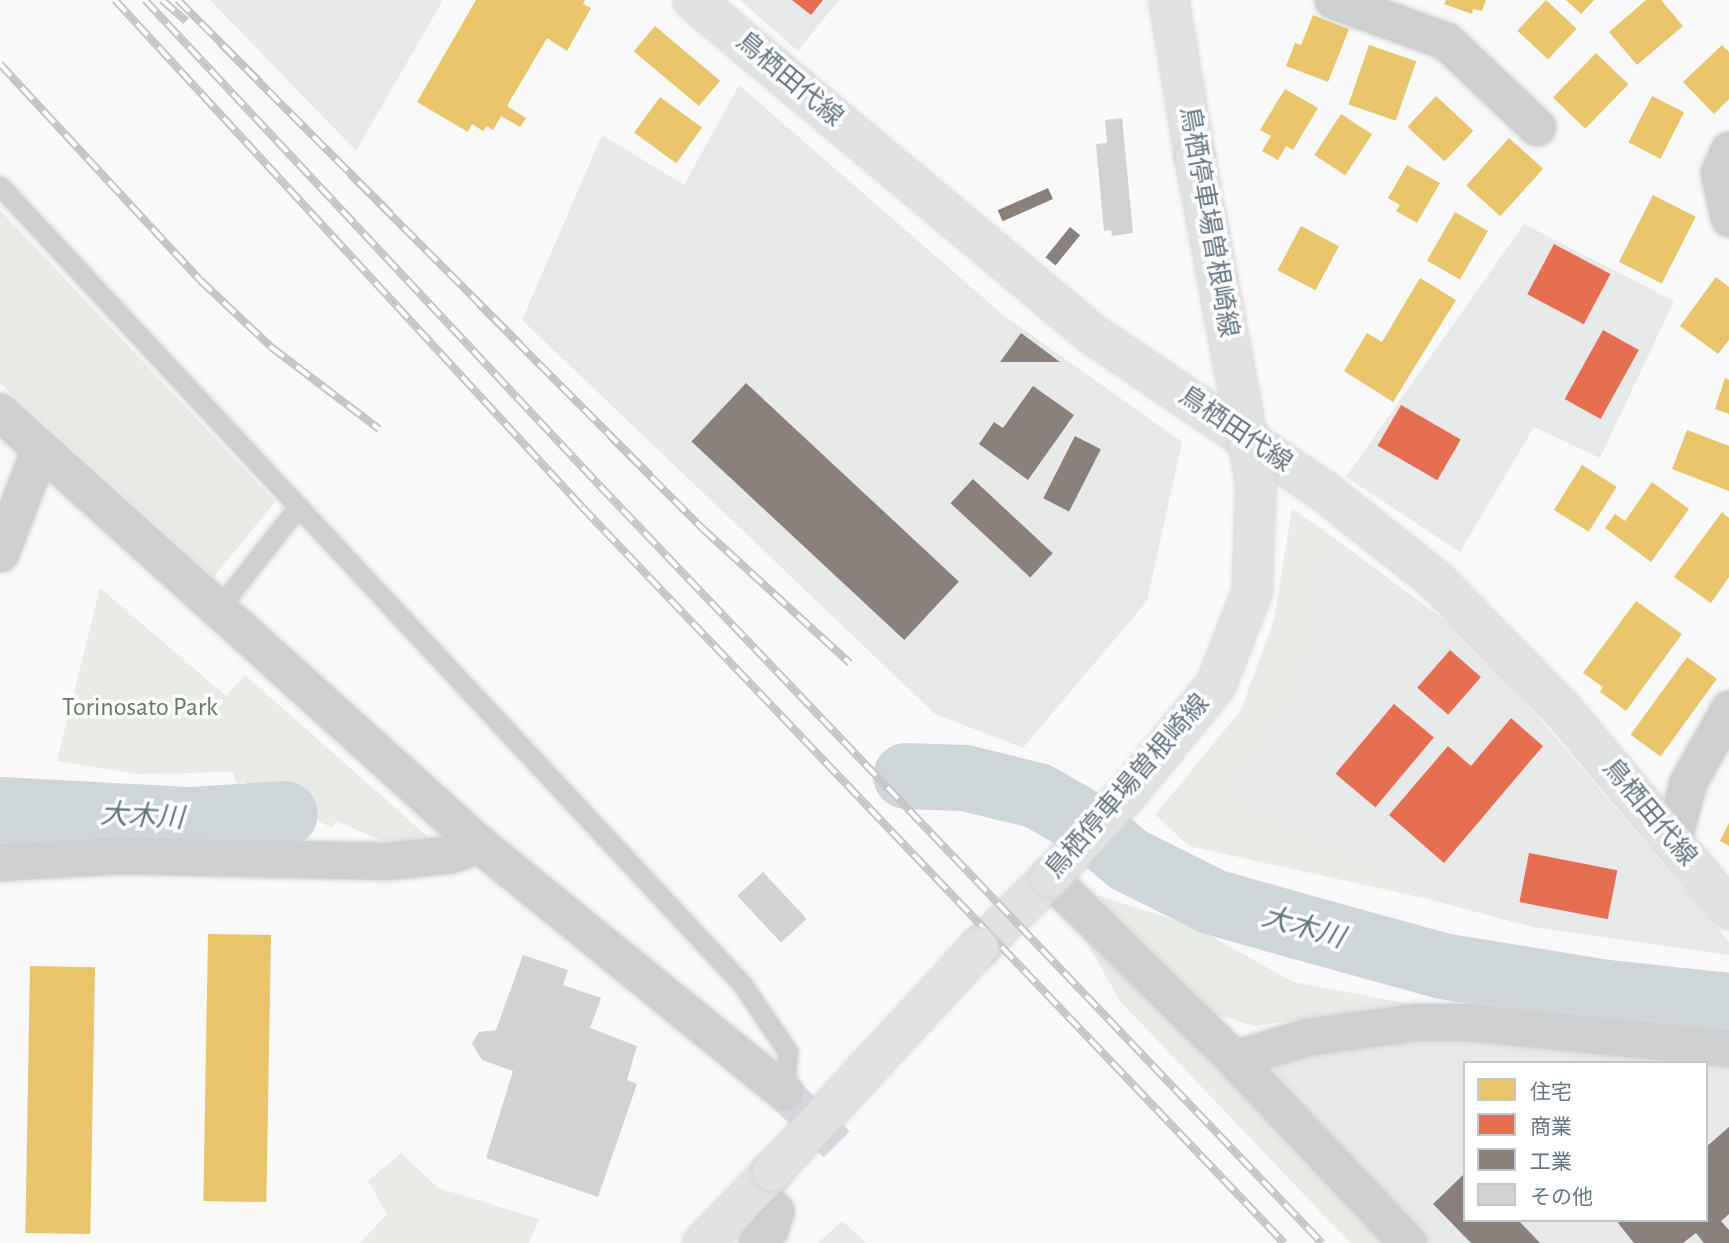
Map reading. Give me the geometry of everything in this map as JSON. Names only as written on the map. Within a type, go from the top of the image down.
[{"type":"main road","name":"鳥栖田代線","points":[[694,0],[1092,334],[1321,489],[1436,580],[1563,710],[1729,909]]},
{"type":"main road","name":"鳥栖停車場曽根崎線","points":[[703,1243],[1131,789],[1216,685],[1252,592],[1256,484],[1195,157],[1169,0]]},
{"type":"street","points":[[1333,0],[1446,41],[1536,127]]},
{"type":"street","points":[[1729,150],[1719,172],[1729,218]]},
{"type":"street","points":[[0,412],[479,844],[784,1092]]},
{"type":"street","points":[[0,554],[40,449]]},
{"type":"street","points":[[1672,842],[1688,782],[1729,709]]},
{"type":"street","points":[[0,862],[121,855],[388,861],[451,854],[479,844]]},
{"type":"street","points":[[1049,877],[1234,1059],[1408,1243]]},
{"type":"street","points":[[1234,1059],[1306,1037],[1416,1023],[1467,1022],[1729,1048]]},
{"type":"street","points":[[757,1243],[770,1228],[775,1211],[764,1181]]},
{"type":"lane","points":[[0,186],[741,984],[788,1052],[784,1092]]},
{"type":"lane","points":[[218,609],[298,507]]},
{"type":"shaded area","points":[[210,0],[443,0],[356,151]]},
{"type":"shaded area","points":[[740,0],[839,0],[798,51]]},
{"type":"shaded area","points":[[739,85],[1002,314],[1182,442],[1147,601],[1023,748],[935,714],[522,320],[602,135],[684,185]]},
{"type":"shaded area","points":[[1524,224],[1674,301],[1600,458],[1534,427],[1460,552],[1346,477]]},
{"type":"shaded area","points":[[1326,532],[1474,642],[1729,942],[1729,955],[1533,927],[1428,899],[1223,793],[1281,720],[1309,649]]},
{"type":"shaded area","points":[[1443,1031],[1695,1061],[1463,1061],[1463,1222],[1708,1222],[1708,1063],[1729,1065],[1729,1243],[1428,1243],[1270,1075],[1289,1051]]},
{"type":"shaded area","points":[[842,1221],[867,1243],[818,1243]]},
{"type":"green space","points":[[0,210],[275,502],[214,577],[0,383]]},
{"type":"green space","points":[[1292,509],[1326,532],[1309,649],[1281,720],[1223,793],[1428,899],[1189,846],[1155,815],[1241,710],[1274,620]]},
{"type":"green space","name":"Torinosato Park","points":[[100,588],[226,696],[245,675],[427,836],[395,846],[336,821],[332,828],[242,781],[238,788],[233,772],[139,774],[57,761]]},
{"type":"green space","points":[[1096,895],[1191,925],[1293,982],[1411,1004],[1254,1026],[1214,1014]]},
{"type":"green space","points":[[1075,922],[1386,1243],[1350,1243],[1120,1001]]},
{"type":"green space","points":[[401,1153],[438,1188],[539,1219],[529,1243],[360,1243],[387,1214],[368,1181]]},
{"type":"building: 住宅","points":[[476,0],[585,0],[583,4],[591,8],[567,51],[547,38],[507,106],[526,118],[520,127],[501,116],[493,130],[487,126],[483,131],[472,124],[468,132],[417,102]]},
{"type":"building: 住宅","points":[[1446,0],[1486,0],[1482,11],[1473,9],[1472,14],[1444,4]]},
{"type":"building: 住宅","points":[[1546,0],[1577,29],[1548,59],[1517,31]]},
{"type":"building: 住宅","points":[[1566,0],[1594,0],[1581,14]]},
{"type":"building: 住宅","points":[[1646,0],[1661,0],[1683,26],[1637,65],[1609,32]]},
{"type":"building: 住宅","points":[[1313,15],[1349,29],[1328,82],[1286,66],[1295,43],[1301,45]]},
{"type":"building: 住宅","points":[[655,26],[720,81],[699,106],[634,51]]},
{"type":"building: 住宅","points":[[1369,45],[1416,61],[1396,121],[1348,105]]},
{"type":"building: 住宅","points":[[1722,45],[1729,52],[1729,99],[1714,114],[1683,82]]},
{"type":"building: 住宅","points":[[1596,53],[1628,84],[1585,129],[1553,98]]},
{"type":"building: 住宅","points":[[1285,89],[1318,108],[1293,150],[1286,146],[1278,160],[1262,151],[1271,136],[1260,130]]},
{"type":"building: 住宅","points":[[1436,96],[1473,131],[1445,161],[1407,127]]},
{"type":"building: 住宅","points":[[1652,96],[1684,112],[1660,159],[1628,142]]},
{"type":"building: 住宅","points":[[660,97],[702,128],[676,163],[634,133]]},
{"type":"building: 住宅","points":[[1341,114],[1372,134],[1345,175],[1314,155]]},
{"type":"building: 住宅","points":[[1509,138],[1543,169],[1500,216],[1466,186]]},
{"type":"building: 住宅","points":[[1407,165],[1440,183],[1417,223],[1396,211],[1400,205],[1388,198]]},
{"type":"building: 住宅","points":[[1653,195],[1696,217],[1662,284],[1619,262]]},
{"type":"building: 住宅","points":[[1455,212],[1488,231],[1460,279],[1427,260]]},
{"type":"building: 住宅","points":[[1301,226],[1339,246],[1315,290],[1278,270]]},
{"type":"building: 住宅","points":[[1716,277],[1729,287],[1729,340],[1718,354],[1680,326]]},
{"type":"building: 住宅","points":[[1420,278],[1456,300],[1393,402],[1344,371],[1367,333],[1382,342]]},
{"type":"building: 住宅","points":[[1725,378],[1729,380],[1729,414],[1715,409]]},
{"type":"building: 住宅","points":[[1687,430],[1729,446],[1729,491],[1672,469]]},
{"type":"building: 住宅","points":[[1582,465],[1617,487],[1589,532],[1554,510]]},
{"type":"building: 住宅","points":[[1652,482],[1689,509],[1651,562],[1605,528],[1615,514],[1625,521]]},
{"type":"building: 住宅","points":[[1722,512],[1729,518],[1729,577],[1711,603],[1674,577]]},
{"type":"building: 住宅","points":[[1636,601],[1682,634],[1626,711],[1600,692],[1603,687],[1583,673]]},
{"type":"building: 住宅","points":[[1687,657],[1717,679],[1661,756],[1631,735]]},
{"type":"building: 住宅","points":[[1729,823],[1729,846],[1720,841]]},
{"type":"building: 住宅","points":[[208,934],[271,935],[266,1202],[203,1201]]},
{"type":"building: 住宅","points":[[30,966],[95,967],[90,1234],[25,1233]]},
{"type":"building: 商業","points":[[792,0],[823,0],[811,15]]},
{"type":"building: 商業","points":[[1554,244],[1611,274],[1584,324],[1527,294]]},
{"type":"building: 商業","points":[[1603,330],[1639,350],[1601,419],[1565,399]]},
{"type":"building: 商業","points":[[1401,405],[1461,440],[1437,480],[1378,446]]},
{"type":"building: 商業","points":[[1450,650],[1481,677],[1448,715],[1417,688]]},
{"type":"building: 商業","points":[[1394,704],[1434,737],[1375,807],[1336,774]]},
{"type":"building: 商業","points":[[1511,718],[1543,746],[1444,863],[1389,815],[1448,746],[1471,766]]},
{"type":"building: 商業","points":[[1529,853],[1617,870],[1608,919],[1519,902]]},
{"type":"building: 工業","points":[[1048,188],[1053,199],[1003,221],[998,210]]},
{"type":"building: 工業","points":[[1070,227],[1080,235],[1056,265],[1045,257]]},
{"type":"building: 工業","points":[[1021,333],[1060,362],[1000,362]]},
{"type":"building: 工業","points":[[746,383],[959,581],[904,640],[691,442]]},
{"type":"building: 工業","points":[[1033,386],[1074,415],[1028,480],[979,444],[994,422],[1003,428]]},
{"type":"building: 工業","points":[[1075,436],[1101,449],[1069,512],[1043,498]]},
{"type":"building: 工業","points":[[973,479],[1053,553],[1030,577],[950,503]]},
{"type":"building: 工業","points":[[1729,1127],[1729,1214],[1721,1221],[1729,1230],[1729,1243],[1704,1243],[1696,1233],[1683,1243],[1634,1243],[1619,1222],[1708,1222],[1708,1145]]},
{"type":"building: 工業","points":[[1463,1175],[1463,1222],[1520,1222],[1540,1243],[1471,1243],[1433,1204]]},
{"type":"building: その他","points":[[1122,118],[1133,233],[1112,236],[1111,230],[1104,231],[1096,144],[1107,143],[1105,120]]},
{"type":"building: その他","points":[[763,872],[807,919],[781,943],[737,896]]},
{"type":"building: その他","points":[[523,955],[568,970],[563,985],[601,998],[590,1028],[637,1046],[627,1080],[637,1084],[598,1197],[486,1158],[513,1071],[482,1060],[472,1043],[479,1032],[496,1030]]},
{"type":"waterway","name":"大木川","points":[[906,776],[965,778],[1038,796],[1085,823],[1129,860],[1213,902],[1298,926],[1442,966],[1600,992],[1729,1006]]},
{"type":"waterway","name":"大木川","points":[[0,810],[193,820],[285,814]]},
{"type":"tunnel","points":[[784,1092],[837,1144]]},
{"type":"railway","points":[[115,0],[582,507],[1284,1243]]},
{"type":"railway","points":[[145,0],[600,486],[1322,1243]]},
{"type":"railway","points":[[162,0],[186,21]]},
{"type":"railway","points":[[178,0],[703,529],[850,663]]},
{"type":"railway","points":[[0,64],[200,280],[271,347],[379,429]]}]
